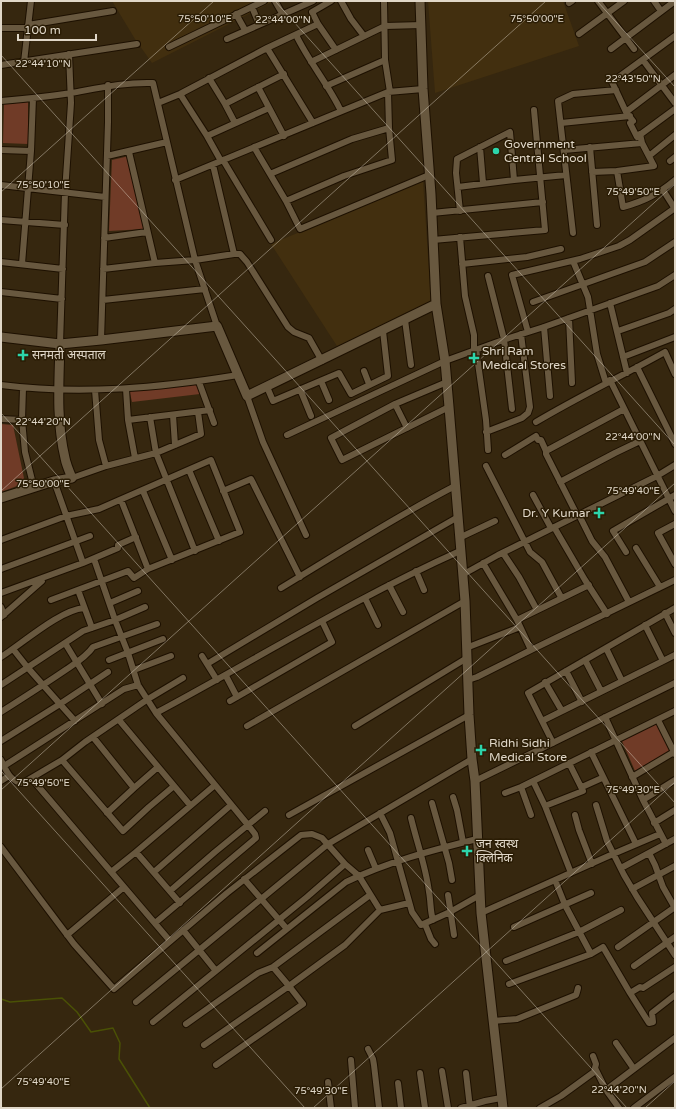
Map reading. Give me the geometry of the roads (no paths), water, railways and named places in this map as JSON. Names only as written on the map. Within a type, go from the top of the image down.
[{"type":"street","points":[[24,62],[31,1]]},
{"type":"street","points":[[169,47],[264,1]]},
{"type":"street","points":[[275,1],[283,15]]},
{"type":"street","points":[[227,39],[283,15],[300,4],[313,1]]},
{"type":"street","points":[[331,1],[312,12],[318,24],[336,50]]},
{"type":"street","points":[[341,1],[351,19],[364,36]]},
{"type":"street","points":[[286,201],[344,176],[392,160],[388,128],[389,92],[386,60],[384,1]]},
{"type":"street","points":[[420,1],[423,90],[432,213],[436,304],[447,382],[465,601],[469,715],[481,913],[503,1108]]},
{"type":"street","points":[[598,1],[634,49]]},
{"type":"street","points":[[580,34],[624,1]]},
{"type":"street","points":[[654,1],[661,11]]},
{"type":"street","points":[[611,49],[675,1]]},
{"type":"street","points":[[252,7],[259,24]]},
{"type":"street","points":[[1,28],[28,27],[113,11]]},
{"type":"street","points":[[236,14],[245,30]]},
{"type":"street","points":[[158,103],[180,94],[267,48],[318,24]]},
{"type":"street","points":[[311,62],[385,26],[422,25]]},
{"type":"street","points":[[296,35],[307,56],[334,97],[341,111]]},
{"type":"street","points":[[675,36],[612,82],[633,121],[630,123],[637,137],[675,109]]},
{"type":"street","points":[[1,65],[137,44]]},
{"type":"street","points":[[267,48],[313,123]]},
{"type":"street","points":[[69,54],[71,93],[65,192],[59,390],[61,436],[65,459],[72,478]]},
{"type":"street","points":[[326,86],[386,60]]},
{"type":"street","points":[[642,60],[675,103]]},
{"type":"street","points":[[225,104],[284,74]]},
{"type":"street","points":[[561,123],[628,114],[661,85],[675,75]]},
{"type":"street","points":[[208,78],[225,104],[235,123]]},
{"type":"street","points":[[1,101],[71,93],[108,85],[139,82],[154,83],[175,180],[195,260],[217,326],[247,396],[263,442],[306,535]]},
{"type":"street","points":[[101,340],[108,85]]},
{"type":"street","points":[[258,87],[284,136]]},
{"type":"street","points":[[175,180],[389,92],[423,90]]},
{"type":"street","points":[[572,233],[558,101],[573,94],[616,90]]},
{"type":"street","points":[[180,94],[271,240]]},
{"type":"street","points":[[22,264],[31,151],[33,98]]},
{"type":"street","points":[[207,136],[269,108]]},
{"type":"street","points":[[433,240],[545,230],[534,110]]},
{"type":"street","points":[[270,174],[352,139],[388,128]]},
{"type":"street","points":[[460,210],[456,173],[457,159],[510,132],[514,180]]},
{"type":"street","points":[[592,172],[617,171],[654,166],[642,143],[640,134]]},
{"type":"street","points":[[649,156],[675,135]]},
{"type":"street","points":[[107,156],[167,142]]},
{"type":"street","points":[[564,150],[642,143]]},
{"type":"street","points":[[254,147],[286,201],[300,229],[429,175]]},
{"type":"street","points":[[590,147],[597,225]]},
{"type":"street","points":[[480,148],[483,183]]},
{"type":"street","points":[[1,150],[31,151]]},
{"type":"street","points":[[129,152],[155,263]]},
{"type":"street","points":[[213,165],[234,254]]},
{"type":"street","points":[[617,171],[623,207],[646,200],[675,180]]},
{"type":"street","points":[[458,187],[483,183],[566,175]]},
{"type":"street","points":[[1,184],[105,197]]},
{"type":"street","points":[[486,432],[522,418],[528,413],[530,407],[525,333],[512,275],[573,261],[619,246],[630,240],[675,208],[662,190]]},
{"type":"street","points":[[432,213],[543,202]]},
{"type":"street","points":[[1,220],[65,226]]},
{"type":"street","points":[[104,238],[147,232]]},
{"type":"street","points":[[460,237],[466,296],[479,365],[488,450]]},
{"type":"street","points":[[534,302],[645,262],[675,242]]},
{"type":"street","points":[[462,264],[516,259],[561,249]]},
{"type":"street","points":[[103,269],[240,254],[288,327],[294,332],[309,338],[322,360]]},
{"type":"street","points":[[573,261],[588,297],[596,354],[608,382],[624,409],[656,476],[675,511]]},
{"type":"street","points":[[1,262],[63,269]]},
{"type":"street","points":[[287,435],[475,349],[544,327],[658,286],[675,275]]},
{"type":"street","points":[[488,276],[504,339],[512,409]]},
{"type":"street","points":[[103,300],[205,289]]},
{"type":"street","points":[[1,292],[62,299]]},
{"type":"street","points":[[610,303],[628,373]]},
{"type":"street","points":[[247,396],[436,304]]},
{"type":"street","points":[[618,330],[670,314],[675,309]]},
{"type":"street","points":[[569,318],[572,383]]},
{"type":"street","points":[[405,320],[411,364]]},
{"type":"street","points":[[1,337],[60,344],[217,326]]},
{"type":"street","points":[[544,327],[550,396]]},
{"type":"street","points":[[267,387],[273,401],[339,373],[351,394],[388,376],[383,331]]},
{"type":"street","points":[[623,357],[675,337]]},
{"type":"street","points":[[536,422],[665,352],[675,374]]},
{"type":"street","points":[[637,367],[675,444]]},
{"type":"street","points":[[364,371],[369,384]]},
{"type":"street","points":[[1,385],[59,390],[126,389],[199,382],[238,375]]},
{"type":"street","points":[[321,381],[329,400]]},
{"type":"street","points":[[199,382],[214,423]]},
{"type":"street","points":[[447,382],[395,404],[331,438],[342,460],[449,407]]},
{"type":"street","points":[[24,388],[22,420],[25,452],[34,488]]},
{"type":"street","points":[[126,389],[128,420],[135,458]]},
{"type":"street","points":[[300,389],[311,416]]},
{"type":"street","points":[[95,390],[99,440],[106,466]]},
{"type":"street","points":[[395,404],[407,428]]},
{"type":"street","points":[[546,451],[624,409]]},
{"type":"street","points":[[128,420],[210,410]]},
{"type":"street","points":[[1,498],[54,481],[72,478],[106,466],[156,453],[201,434],[198,412]]},
{"type":"street","points":[[173,415],[175,445]]},
{"type":"street","points":[[150,417],[156,453],[195,551]]},
{"type":"street","points":[[1,419],[22,420]]},
{"type":"street","points":[[505,455],[536,436],[538,440],[541,440],[546,454],[560,482],[592,541],[605,557],[629,602]]},
{"type":"street","points":[[560,482],[615,453],[640,442]]},
{"type":"street","points":[[1,540],[66,516],[99,509],[211,460],[240,532],[148,569],[134,578],[128,571],[50,600]]},
{"type":"street","points":[[462,574],[675,465]]},
{"type":"street","points":[[486,466],[525,542],[532,554],[542,562],[562,598]]},
{"type":"street","points":[[188,470],[219,541]]},
{"type":"street","points":[[223,491],[251,479],[300,577]]},
{"type":"street","points":[[54,481],[83,564]]},
{"type":"street","points":[[281,588],[358,540],[455,486]]},
{"type":"street","points":[[143,491],[172,560]]},
{"type":"street","points":[[533,495],[607,614]]},
{"type":"street","points":[[626,552],[613,531],[675,495]]},
{"type":"street","points":[[120,500],[148,569]]},
{"type":"street","points":[[208,664],[317,598],[458,518]]},
{"type":"street","points":[[460,538],[495,520]]},
{"type":"street","points":[[675,524],[658,533],[675,564]]},
{"type":"street","points":[[1,570],[90,536]]},
{"type":"street","points":[[1,593],[83,564],[118,548],[118,545],[136,537]]},
{"type":"street","points":[[636,548],[660,587]]},
{"type":"street","points":[[156,713],[226,676],[322,621],[389,585],[460,551]]},
{"type":"street","points":[[503,552],[537,610]]},
{"type":"street","points":[[94,559],[138,685],[156,713],[248,825],[255,834],[256,838],[155,924]]},
{"type":"street","points":[[483,563],[517,620],[531,650]]},
{"type":"street","points":[[416,571],[424,590]]},
{"type":"street","points":[[2,616],[45,578]]},
{"type":"street","points":[[468,680],[477,677],[675,580]]},
{"type":"street","points":[[389,585],[403,612]]},
{"type":"street","points":[[517,620],[589,585]]},
{"type":"street","points":[[78,590],[92,628]]},
{"type":"street","points":[[110,603],[138,591]]},
{"type":"street","points":[[365,598],[378,625]]},
{"type":"street","points":[[248,726],[465,601]]},
{"type":"street","points":[[1,607],[2,616]]},
{"type":"street","points":[[1,685],[83,631],[115,620],[145,607]]},
{"type":"street","points":[[1,657],[64,614],[76,609],[84,608]]},
{"type":"street","points":[[553,743],[528,693],[675,608]]},
{"type":"street","points":[[665,613],[675,631]]},
{"type":"street","points":[[230,701],[332,642],[322,621]]},
{"type":"street","points":[[1,712],[43,686],[90,652],[93,647],[156,624]]},
{"type":"street","points":[[645,625],[663,661]]},
{"type":"street","points":[[466,648],[520,627]]},
{"type":"street","points":[[108,660],[163,639]]},
{"type":"street","points":[[65,643],[102,704]]},
{"type":"street","points":[[606,648],[622,681]]},
{"type":"street","points":[[13,649],[74,722]]},
{"type":"street","points":[[542,721],[675,655]]},
{"type":"street","points":[[134,670],[171,656]]},
{"type":"street","points":[[202,656],[217,680]]},
{"type":"street","points":[[355,726],[467,658]]},
{"type":"street","points":[[585,660],[601,691]]},
{"type":"street","points":[[566,671],[582,702]]},
{"type":"street","points":[[1,741],[108,672]]},
{"type":"street","points":[[226,676],[237,697]]},
{"type":"street","points":[[1,760],[9,776],[20,783],[32,779],[62,760],[148,699],[183,678]]},
{"type":"street","points":[[545,682],[562,711]]},
{"type":"street","points":[[474,780],[675,683]]},
{"type":"street","points":[[4,766],[124,689],[138,685]]},
{"type":"street","points":[[505,793],[521,787],[675,711]]},
{"type":"street","points":[[289,815],[469,715]]},
{"type":"street","points":[[605,716],[642,800],[666,844]]},
{"type":"street","points":[[119,720],[190,805]]},
{"type":"street","points":[[632,777],[674,753],[658,720]]},
{"type":"street","points":[[93,737],[134,788]]},
{"type":"street","points":[[591,752],[602,778],[636,844]]},
{"type":"street","points":[[136,1002],[328,844],[472,759]]},
{"type":"street","points":[[62,760],[123,831],[174,786]]},
{"type":"street","points":[[545,806],[583,791],[569,763]]},
{"type":"street","points":[[107,813],[158,767]]},
{"type":"street","points":[[1,782],[9,776]]},
{"type":"street","points":[[582,787],[602,778]]},
{"type":"street","points":[[32,779],[170,941]]},
{"type":"street","points":[[642,800],[675,780]]},
{"type":"street","points":[[533,781],[545,806],[570,873]]},
{"type":"street","points":[[111,872],[190,805],[215,786]]},
{"type":"street","points":[[521,787],[532,815]]},
{"type":"street","points":[[453,797],[463,842]]},
{"type":"street","points":[[432,803],[452,880]]},
{"type":"street","points":[[154,872],[231,805]]},
{"type":"street","points":[[596,805],[607,841],[613,854],[666,943],[675,954]]},
{"type":"street","points":[[654,823],[675,810]]},
{"type":"street","points":[[170,891],[265,811]]},
{"type":"street","points":[[380,813],[390,833],[412,912],[421,925],[450,912],[480,895]]},
{"type":"street","points":[[575,815],[592,864]]},
{"type":"street","points":[[411,818],[421,854],[433,920]]},
{"type":"street","points":[[1,847],[90,964],[114,989],[244,879],[301,835],[312,834],[322,838],[345,864],[359,876],[380,910]]},
{"type":"street","points":[[481,913],[660,834]]},
{"type":"street","points":[[257,953],[346,882],[376,869],[421,854],[477,839]]},
{"type":"street","points":[[621,868],[675,840]]},
{"type":"street","points":[[368,850],[376,869]]},
{"type":"street","points":[[136,852],[180,903]]},
{"type":"street","points":[[618,947],[675,907],[663,887],[649,853]]},
{"type":"street","points":[[153,1022],[307,897],[345,864]]},
{"type":"street","points":[[632,888],[675,866]]},
{"type":"street","points":[[244,879],[287,929]]},
{"type":"street","points":[[554,880],[565,905],[591,954]]},
{"type":"street","points":[[67,935],[124,887]]},
{"type":"street","points":[[514,927],[591,893]]},
{"type":"street","points":[[186,1024],[258,973],[274,967],[370,895]]},
{"type":"street","points":[[448,895],[454,935]]},
{"type":"street","points":[[204,1045],[345,945],[380,910],[409,903]]},
{"type":"street","points":[[506,960],[579,932],[621,910]]},
{"type":"street","points":[[425,924],[431,939],[435,944]]},
{"type":"street","points":[[183,930],[216,971]]},
{"type":"street","points":[[634,966],[675,937]]},
{"type":"street","points":[[509,984],[591,954],[603,947],[630,993],[650,1023],[653,1022],[652,1013],[675,995]]},
{"type":"street","points":[[216,1065],[304,1004],[274,967]]},
{"type":"street","points":[[630,993],[640,987],[643,988],[675,967]]},
{"type":"street","points":[[493,1021],[516,1019],[529,1015],[576,995],[578,988]]},
{"type":"street","points":[[606,1090],[674,1042]]},
{"type":"street","points":[[616,1043],[634,1069]]},
{"type":"street","points":[[368,1049],[373,1059],[379,1108]]},
{"type":"street","points":[[593,1056],[596,1068],[606,1090],[618,1108]]},
{"type":"street","points":[[351,1060],[355,1108]]},
{"type":"street","points":[[540,1108],[584,1081],[594,1072],[596,1068]]},
{"type":"street","points":[[442,1071],[448,1108]]},
{"type":"street","points":[[420,1073],[425,1108]]},
{"type":"street","points":[[466,1073],[470,1107]]},
{"type":"street","points":[[634,1108],[675,1077]]},
{"type":"street","points":[[328,1082],[331,1108]]},
{"type":"street","points":[[398,1083],[401,1108]]},
{"type":"street","points":[[461,1108],[470,1107],[485,1101],[501,1098]]},
{"type":"waterway","points":[[1,999],[10,1002],[62,998],[77,1012],[91,1032],[113,1028],[120,1043],[119,1059],[150,1108]]},
{"type":"place","name":"Government Central School","points":[[496,151]]},
{"type":"place","name":"सनमती अस्पताल","points":[[23,355]]},
{"type":"place","name":"Shri Ram Medical Stores","points":[[474,358]]},
{"type":"place","name":"Dr. Y Kumar","points":[[599,513]]},
{"type":"place","name":"Ridhi Sidhi Medical Store","points":[[481,750]]},
{"type":"place","name":"जन स्वस्थ क्लिनिक","points":[[467,851]]}]
